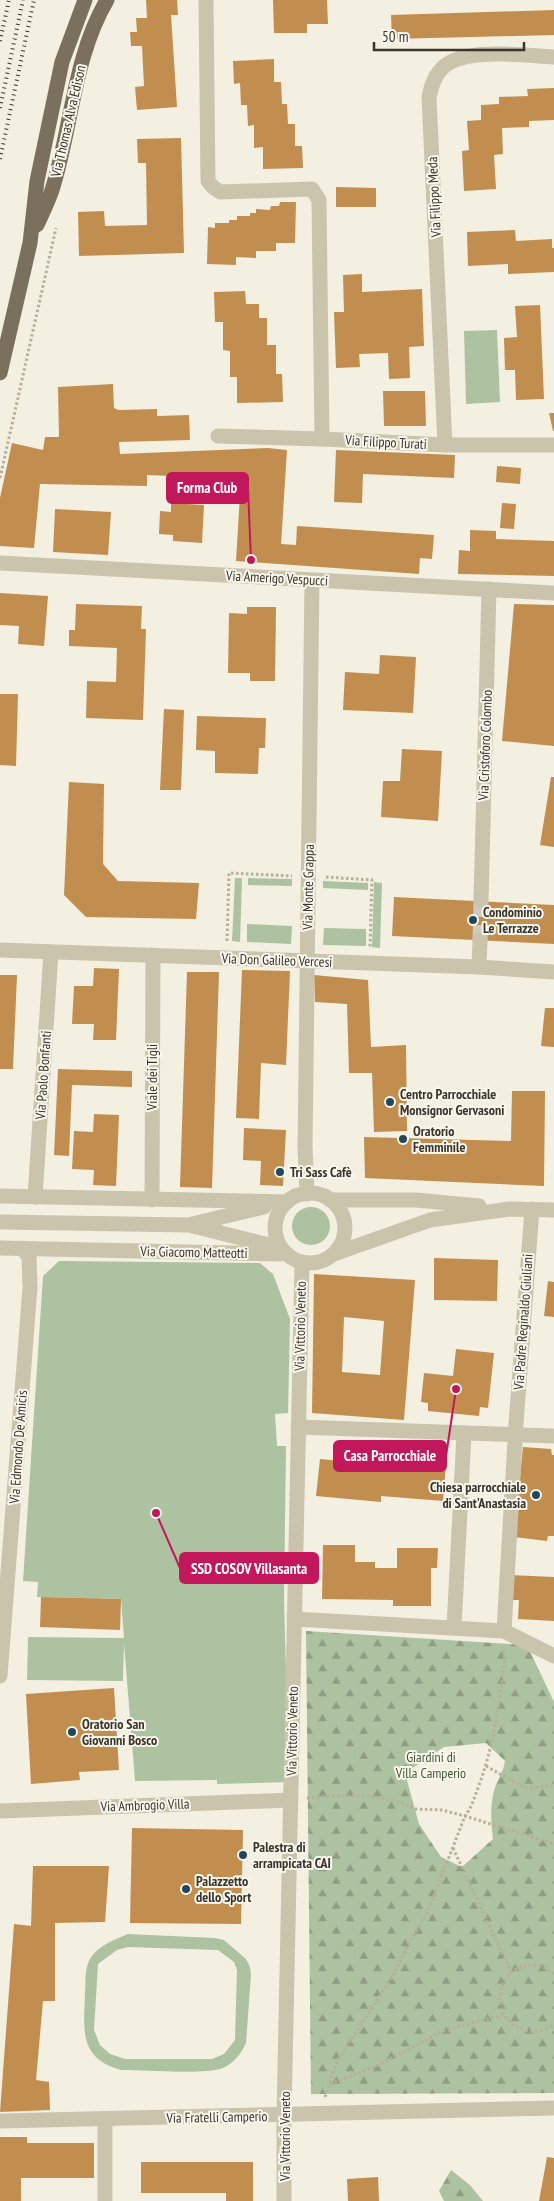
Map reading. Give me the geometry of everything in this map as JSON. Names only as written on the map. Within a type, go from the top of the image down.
[{"type":"main road","name":"Via Thomas Alva Edison","points":[[0,373],[30,243],[37,181],[62,62],[85,0]]},
{"type":"main road","name":"Via Thomas Alva Edison","points":[[30,243],[52,190],[81,64],[100,12],[107,0]]},
{"type":"street","points":[[206,0],[208,181],[220,192],[312,189],[319,200],[322,439]]},
{"type":"street","name":"Via Filippo Meda","points":[[446,445],[429,96],[432,84],[440,70],[456,59],[475,55],[554,57]]},
{"type":"street","name":"Via Filippo Turati","points":[[218,436],[446,445],[554,445]]},
{"type":"street","name":"Via Amerigo Vespucci","points":[[0,563],[554,593]]},
{"type":"street","name":"Via Monte Grappa","points":[[307,1194],[305,1132],[312,580]]},
{"type":"street","name":"Via Cristoforo Colombo","points":[[481,901],[489,589]]},
{"type":"street","points":[[479,966],[480,940]]},
{"type":"street","name":"Via Don Galileo Vercesi","points":[[0,950],[479,966],[554,972]]},
{"type":"street","name":"Via Paolo Bonfanti","points":[[35,1197],[51,952]]},
{"type":"street","name":"Viale dei Tigli","points":[[152,1200],[153,955]]},
{"type":"street","points":[[334,1254],[343,1241],[345,1224],[341,1212],[330,1200],[319,1194],[298,1195],[287,1202],[279,1213],[275,1227],[278,1241],[287,1254],[302,1262],[320,1262],[334,1254],[430,1220],[510,1209]]},
{"type":"street","points":[[0,1196],[287,1202]]},
{"type":"street","points":[[330,1200],[416,1200],[510,1209],[554,1210]]},
{"type":"street","name":"Via Giacomo Matteotti","points":[[189,1225],[287,1202]]},
{"type":"street","name":"Via Padre Reginaldo Giuliani","points":[[504,1631],[515,1434],[532,1209]]},
{"type":"street","name":"Via Giacomo Matteotti","points":[[0,1222],[189,1225],[265,1244],[287,1254]]},
{"type":"street","name":"Via Giacomo Matteotti","points":[[0,1248],[287,1254]]},
{"type":"street","name":"Via Edmondo De Amicis","points":[[0,1676],[30,1286],[29,1257],[24,1249]]},
{"type":"street","name":"Via Vittorio Veneto","points":[[284,2201],[290,1800],[302,1262]]},
{"type":"street","points":[[298,1428],[554,1436]]},
{"type":"street","points":[[454,1628],[464,1434]]},
{"type":"street","points":[[294,1619],[504,1631],[554,1656]]},
{"type":"street","name":"Via Ambrogio Villa","points":[[0,1811],[290,1800]]},
{"type":"street","name":"Via Fratelli Camperio","points":[[0,2121],[554,2108]]},
{"type":"street","points":[[105,2119],[105,2201]]},
{"type":"path","points":[[0,478],[58,219]]},
{"type":"path","points":[[320,2113],[337,2061],[393,1976],[409,1942],[426,1916],[465,1816],[471,1808],[486,1766],[496,1726],[505,1659],[502,1643],[504,1631]]},
{"type":"path","points":[[486,1766],[525,1788],[554,1786]]},
{"type":"path","points":[[290,1800],[335,1796],[371,1796],[401,1803],[415,1809],[442,1810],[465,1816],[554,1844]]},
{"type":"path","points":[[453,1847],[512,1974]]},
{"type":"path","points":[[554,1974],[540,1966],[521,1967],[506,1978],[499,1996],[502,2015],[516,2028],[534,2032],[554,2024]]},
{"type":"path","points":[[330,2085],[377,2066],[445,2030],[502,2015]]},
{"type":"green space","points":[[497,330],[500,402],[466,404],[464,331]]},
{"type":"green space","points":[[235,878],[242,878],[240,942],[232,941]]},
{"type":"green space","points":[[248,878],[292,879],[292,886],[248,885]]},
{"type":"green space","points":[[323,881],[368,883],[368,890],[323,888]]},
{"type":"green space","points":[[374,882],[382,883],[380,948],[372,947]]},
{"type":"green space","points":[[247,924],[292,926],[291,944],[247,942]]},
{"type":"green space","points":[[324,928],[366,929],[366,946],[323,945]]},
{"type":"green space","points":[[311,1207],[325,1212],[330,1226],[325,1240],[311,1245],[297,1240],[292,1226],[297,1212]]},
{"type":"green space","points":[[59,1261],[260,1263],[273,1274],[290,1319],[288,1413],[275,1414],[277,1446],[286,1446],[284,1599],[289,1782],[217,1784],[217,1780],[135,1781],[124,1643],[123,1681],[27,1680],[28,1637],[124,1638],[121,1599],[37,1597],[38,1582],[23,1581],[43,1276]]},
{"type":"green space","name":"Giardini di Villa Camperio","points":[[306,1631],[527,1645],[554,1702],[554,2093],[311,2094]],"holes":[[[486,1743],[505,1761],[495,1787],[492,1802],[493,1839],[462,1867],[441,1857],[419,1824],[405,1773],[444,1747]]]},
{"type":"green space","points":[[128,1934],[215,1938],[224,1940],[246,1959],[251,1975],[246,2043],[234,2061],[223,2068],[203,2071],[121,2070],[107,2065],[90,2050],[86,2040],[84,2019],[89,1960],[95,1952],[108,1943]],"holes":[[[128,1947],[218,1950],[234,1962],[237,1970],[235,2040],[224,2054],[212,2059],[125,2059],[110,2054],[100,2045],[94,2030],[98,1964],[117,1950]]]},
{"type":"green space","points":[[451,2170],[470,2185],[483,2201],[444,2201],[439,2191]]},
{"type":"building","points":[[146,0],[177,0],[178,15],[171,15],[177,107],[137,110],[135,87],[144,86],[142,46],[131,46],[130,32],[137,32],[136,18],[147,18]]},
{"type":"building","points":[[273,0],[327,0],[328,24],[307,24],[307,33],[274,33]]},
{"type":"building","points":[[554,10],[554,35],[392,39],[391,15]]},
{"type":"building","points":[[274,59],[274,82],[281,82],[282,104],[287,104],[288,124],[295,124],[295,146],[302,146],[303,168],[263,169],[263,147],[254,148],[254,125],[248,126],[247,105],[241,105],[240,83],[234,84],[233,61]]},
{"type":"building","points":[[554,88],[554,120],[529,121],[529,127],[502,128],[503,154],[494,155],[496,189],[464,191],[462,151],[469,150],[467,121],[481,120],[481,105],[499,104],[499,97],[528,96],[527,89]]},
{"type":"building","points":[[181,138],[184,253],[79,256],[78,212],[104,211],[105,226],[147,225],[146,163],[138,163],[137,139]]},
{"type":"building","points":[[336,187],[376,188],[376,207],[336,207]]},
{"type":"building","points":[[280,202],[296,202],[295,243],[276,243],[276,251],[256,251],[256,258],[236,257],[236,265],[207,264],[208,227],[215,228],[215,223],[229,223],[229,220],[237,220],[237,216],[250,216],[250,213],[256,213],[256,209],[270,210],[271,206],[279,206]]},
{"type":"building","points":[[515,230],[516,241],[552,239],[554,272],[508,274],[508,264],[468,266],[467,232]]},
{"type":"building","points":[[362,274],[362,292],[422,289],[424,346],[409,347],[410,378],[389,379],[388,353],[359,354],[360,367],[336,368],[334,312],[344,312],[343,275]]},
{"type":"building","points":[[245,291],[246,304],[259,304],[259,318],[267,318],[267,345],[276,345],[276,374],[282,374],[283,402],[237,403],[237,377],[230,377],[230,351],[223,350],[223,322],[215,322],[214,292]]},
{"type":"building","points":[[540,305],[544,399],[516,400],[515,370],[505,370],[504,338],[517,337],[515,306]]},
{"type":"building","points":[[113,384],[114,408],[118,410],[157,409],[157,416],[189,415],[190,440],[119,442],[120,454],[268,448],[287,450],[281,544],[296,545],[297,526],[434,535],[432,559],[420,558],[419,574],[236,561],[241,479],[147,475],[147,486],[40,484],[34,548],[0,546],[0,498],[12,443],[43,450],[45,437],[59,437],[58,387]]},
{"type":"building","points":[[383,391],[425,391],[426,426],[384,426]]},
{"type":"building","points":[[549,413],[554,413],[554,431],[553,431]]},
{"type":"building","points":[[336,450],[455,455],[454,478],[363,474],[362,503],[334,502]]},
{"type":"building","points":[[497,466],[521,468],[520,484],[496,482]]},
{"type":"building","points":[[171,503],[204,505],[202,543],[173,541],[173,535],[159,534],[160,511],[171,512]]},
{"type":"building","points":[[502,503],[516,504],[514,529],[500,528]]},
{"type":"building","points":[[55,509],[111,512],[108,555],[53,552]]},
{"type":"building","points":[[470,530],[496,531],[496,539],[554,541],[554,576],[458,574],[459,550],[470,551]]},
{"type":"building","points":[[0,593],[48,596],[44,646],[18,644],[19,626],[0,625]]},
{"type":"building","points":[[76,604],[142,606],[141,629],[146,629],[143,720],[86,718],[87,681],[116,682],[117,648],[69,646],[69,630],[75,630]]},
{"type":"building","points":[[514,604],[554,605],[554,746],[502,741]]},
{"type":"building","points":[[247,607],[276,607],[275,681],[250,681],[250,673],[228,673],[229,613],[247,614]]},
{"type":"building","points":[[380,655],[416,657],[413,713],[343,710],[345,672],[379,674]]},
{"type":"building","points":[[0,694],[18,694],[16,766],[0,765]]},
{"type":"building","points":[[164,709],[184,710],[181,790],[160,790]]},
{"type":"building","points":[[197,716],[266,718],[265,748],[259,748],[258,774],[215,773],[215,751],[196,750]]},
{"type":"building","points":[[402,749],[442,751],[438,821],[381,817],[383,781],[400,781]]},
{"type":"building","points":[[551,777],[554,777],[554,847],[540,845]]},
{"type":"building","points":[[69,782],[104,784],[103,864],[118,881],[199,883],[196,919],[86,917],[64,895]]},
{"type":"building","name":"Condominio Le Terrazze","points":[[394,897],[554,905],[554,944],[392,936]]},
{"type":"building","points":[[94,968],[119,969],[116,1040],[93,1040],[94,1024],[72,1024],[74,986],[93,986]]},
{"type":"building","points":[[242,970],[290,971],[286,1065],[261,1063],[259,1119],[236,1118]]},
{"type":"building","points":[[187,972],[219,972],[212,1188],[180,1187]]},
{"type":"building","points":[[0,975],[17,975],[13,1069],[0,1069]]},
{"type":"building","points":[[314,975],[368,980],[371,1047],[406,1045],[407,1131],[374,1132],[372,1073],[349,1073],[347,1004],[315,1002]]},
{"type":"building","points":[[545,1008],[554,1008],[554,1047],[541,1046]]},
{"type":"building","points":[[58,1069],[132,1071],[132,1087],[72,1085],[69,1156],[54,1155]]},
{"type":"building","name":"Oratorio Femminile","points":[[512,1091],[545,1091],[544,1186],[365,1178],[364,1137],[511,1141]]},
{"type":"building","points":[[94,1114],[119,1115],[116,1186],[93,1185],[94,1170],[72,1169],[74,1131],[93,1132]]},
{"type":"building","points":[[244,1128],[286,1130],[283,1186],[260,1185],[261,1161],[243,1160]]},
{"type":"building","points":[[434,1258],[498,1260],[497,1301],[434,1300]]},
{"type":"building","points":[[314,1274],[415,1280],[404,1420],[312,1413]],"holes":[[[344,1317],[384,1321],[380,1375],[342,1372]]]},
{"type":"building","points":[[548,1281],[554,1282],[554,1317],[544,1316]]},
{"type":"building","points":[[456,1349],[494,1353],[488,1408],[480,1407],[479,1416],[428,1411],[428,1403],[421,1402],[424,1373],[453,1376]]},
{"type":"building","points":[[523,1447],[551,1449],[552,1455],[554,1455],[554,1536],[548,1536],[547,1541],[514,1537]]},
{"type":"building","points":[[320,1459],[384,1465],[385,1459],[446,1464],[443,1501],[381,1496],[381,1502],[316,1496]]},
{"type":"building","points":[[323,1545],[355,1545],[355,1562],[375,1562],[375,1568],[397,1568],[397,1548],[438,1548],[437,1568],[431,1568],[431,1606],[393,1606],[393,1600],[322,1599]]},
{"type":"building","points":[[510,1575],[554,1577],[554,1621],[518,1619],[519,1600],[508,1600]]},
{"type":"building","points":[[41,1597],[121,1599],[120,1630],[40,1627]]},
{"type":"building","name":"Oratorio San Giovanni Bosco","points":[[114,1688],[119,1770],[79,1772],[80,1780],[31,1784],[26,1694]]},
{"type":"building","name":"Palazzetto dello Sport","points":[[132,1828],[243,1830],[241,1924],[130,1923]]},
{"type":"building","points":[[33,1866],[109,1866],[105,1922],[55,1923],[55,2001],[43,2001],[36,2080],[49,2082],[50,2110],[0,2112],[14,1924],[31,1926]]},
{"type":"building","points":[[0,2137],[27,2137],[27,2143],[94,2143],[94,2178],[21,2178],[21,2201],[0,2201]]},
{"type":"building","points":[[547,2157],[554,2158],[554,2201],[539,2201]]},
{"type":"building","points":[[141,2162],[253,2162],[253,2201],[226,2201],[226,2193],[141,2193]]},
{"type":"building","points":[[378,2177],[379,2201],[348,2201],[347,2179]]},
{"type":"tunnel","points":[[480,940],[481,901]]},
{"type":"railway","points":[[0,41],[9,0]]},
{"type":"railway","points":[[0,108],[23,0]]},
{"type":"railway","points":[[0,159],[34,0]]},
{"type":"place","name":"Forma Club","points":[[251,560]]},
{"type":"place","name":"Condominio Le Terrazze","points":[[473,920]]},
{"type":"place","name":"Centro Parrocchiale Monsignor Gervasoni","points":[[390,1102]]},
{"type":"place","name":"Oratorio Femminile","points":[[403,1139]]},
{"type":"place","name":"Tri Sass Cafè","points":[[280,1172]]},
{"type":"place","name":"Casa Parrocchiale","points":[[456,1389]]},
{"type":"place","name":"Chiesa parrocchiale di Sant'Anastasia","points":[[536,1495]]},
{"type":"place","name":"SSD COSOV Villasanta","points":[[156,1513]]},
{"type":"place","name":"Oratorio San Giovanni Bosco","points":[[72,1732]]},
{"type":"place","name":"Palestra di arrampicata CAI","points":[[243,1855]]},
{"type":"place","name":"Palazzetto dello Sport","points":[[186,1889]]}]
